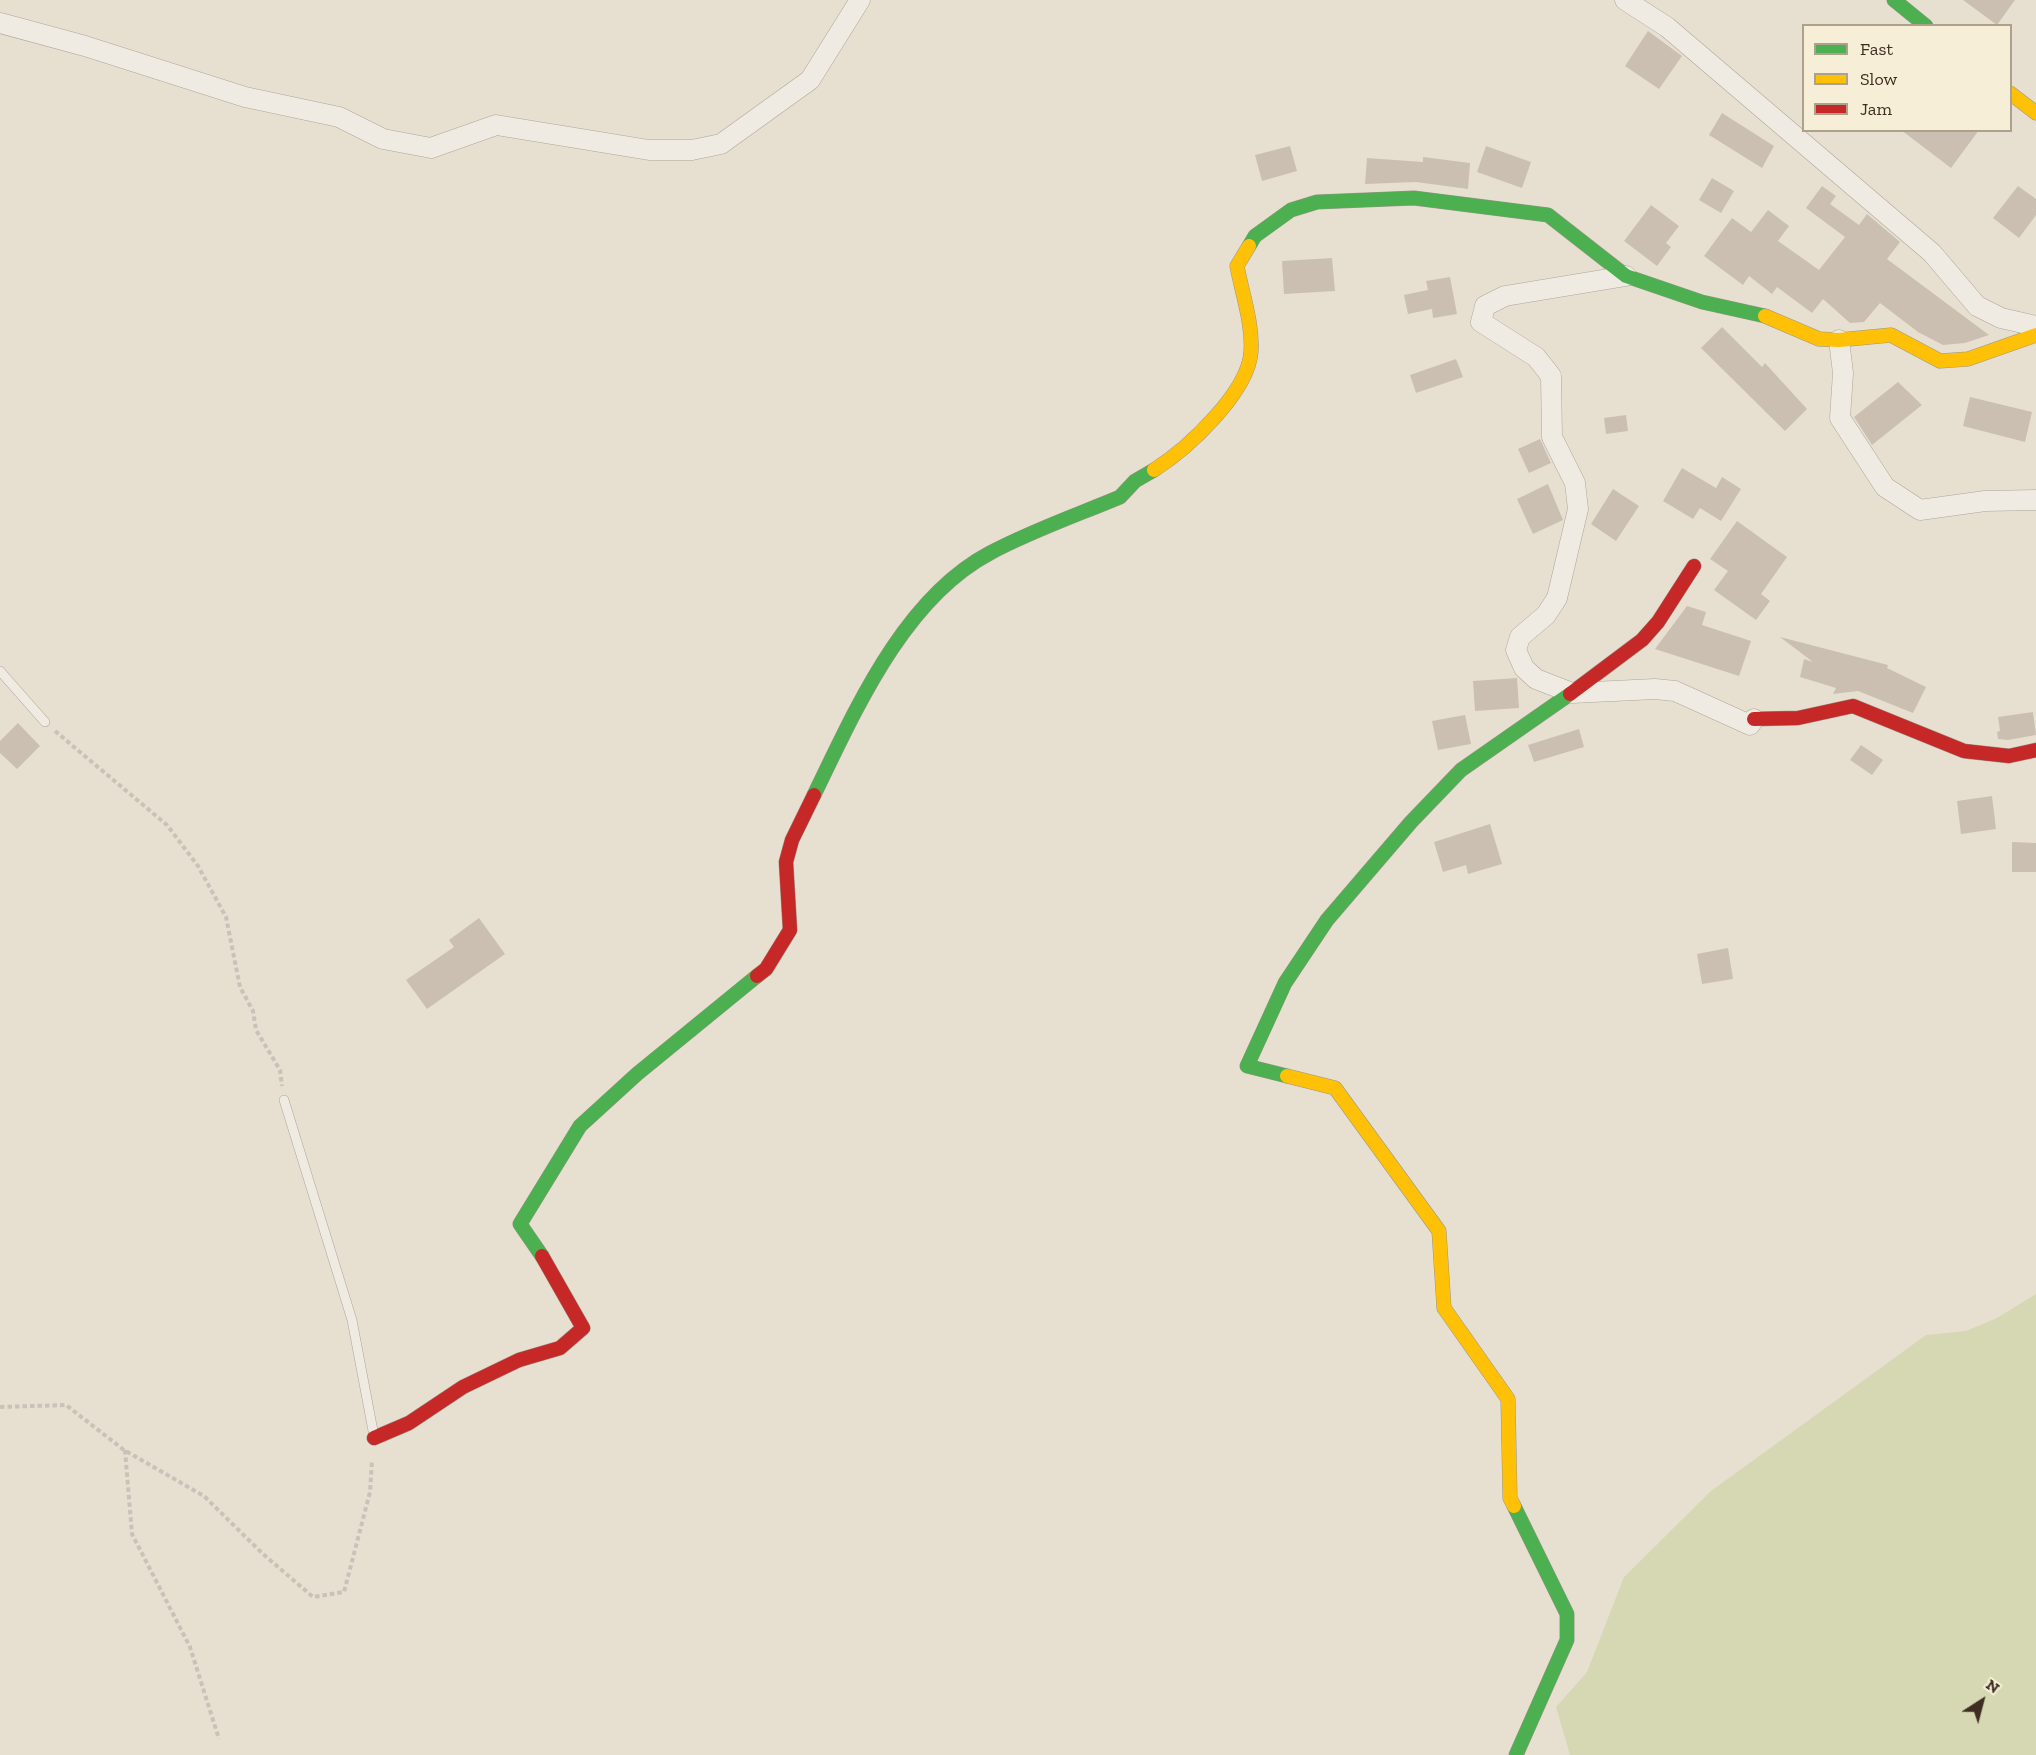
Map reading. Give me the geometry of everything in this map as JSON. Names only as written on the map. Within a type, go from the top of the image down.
[{"type":"street","points":[[0,23],[84,46],[245,97],[339,117],[383,139],[402,143],[431,148],[496,125],[649,150],[692,150],[720,144],[810,80],[860,0]]},
{"type":"street","points":[[1625,0],[1667,27],[1932,253],[1977,306],[2001,318],[2036,326]]},
{"type":"street","points":[[1894,0],[1924,24]]},
{"type":"street","points":[[2012,95],[2036,113]]},
{"type":"street","points":[[374,1438],[410,1423],[472,1383],[519,1360],[560,1348],[583,1328],[568,1306],[551,1270],[520,1224],[580,1126],[637,1074],[766,969],[790,930],[786,862],[792,840],[866,687],[932,596],[989,553],[1120,497],[1135,482],[1170,459],[1219,412],[1246,375],[1251,353],[1250,333],[1237,266],[1255,236],[1291,210],[1317,202],[1414,198],[1548,215],[1626,276],[1702,302],[1769,317],[1819,339],[1839,340],[1891,335],[1940,361],[1968,359],[2036,335]]},
{"type":"street","points":[[1626,276],[1505,296],[1485,306],[1481,322],[1536,357],[1551,376],[1552,437],[1575,483],[1578,509],[1557,598],[1546,615],[1520,637],[1516,650],[1524,668],[1536,679],[1572,693],[1655,689],[1675,691],[1750,725],[1754,719],[1798,718],[1853,706],[1965,751],[2009,756],[2036,750]]},
{"type":"street","points":[[1839,340],[1843,373],[1840,418],[1885,487],[1920,510],[1985,501],[2036,500]]},
{"type":"street","points":[[1516,1755],[1567,1640],[1567,1614],[1510,1498],[1508,1399],[1444,1308],[1440,1231],[1335,1088],[1247,1066],[1291,974],[1327,920],[1411,822],[1461,770],[1572,693],[1642,640],[1658,622],[1694,566]]},
{"type":"lane","points":[[0,671],[45,722]]},
{"type":"lane","points":[[284,1100],[352,1320],[374,1438]]},
{"type":"path","points":[[45,722],[167,825],[198,866],[226,917],[240,987],[253,1011],[256,1029],[280,1070],[284,1100]]},
{"type":"path","points":[[0,1407],[66,1405],[124,1450],[204,1496],[263,1554],[313,1597],[345,1592],[370,1492],[374,1438]]},
{"type":"path","points":[[124,1450],[132,1534],[190,1647],[219,1739]]},
{"type":"green space","points":[[2036,1294],[2036,1755],[1570,1755],[1556,1707],[1587,1672],[1624,1577],[1711,1491],[1926,1335],[1966,1331],[1997,1318]]},
{"type":"building","points":[[1963,0],[2015,0],[1996,24]]},
{"type":"building","points":[[1648,31],[1682,56],[1659,89],[1625,66]]},
{"type":"building","points":[[1722,113],[1774,146],[1762,168],[1709,135]]},
{"type":"building","points":[[1904,132],[1978,132],[1951,168]]},
{"type":"building","points":[[1290,146],[1297,171],[1262,181],[1255,155]]},
{"type":"building","points":[[1486,146],[1531,162],[1522,188],[1477,172]]},
{"type":"building","points":[[1423,157],[1470,163],[1468,189],[1416,182],[1365,184],[1367,158],[1423,162]]},
{"type":"building","points":[[1712,178],[1734,191],[1721,213],[1699,200]]},
{"type":"building","points":[[1822,186],[1836,196],[1830,204],[1859,225],[1867,214],[1900,242],[1887,259],[1989,335],[1965,343],[1943,345],[1918,332],[1880,303],[1864,322],[1850,323],[1823,299],[1812,313],[1777,287],[1772,294],[1749,276],[1743,285],[1704,256],[1732,218],[1751,232],[1768,210],[1789,226],[1778,241],[1819,270],[1845,237],[1806,208]]},
{"type":"building","points":[[2018,186],[2036,199],[2036,215],[2019,238],[1993,218]]},
{"type":"building","points":[[1651,205],[1679,226],[1666,243],[1671,247],[1657,266],[1624,241]]},
{"type":"building","points":[[1332,258],[1335,291],[1284,294],[1282,261]]},
{"type":"building","points":[[1450,277],[1457,314],[1433,318],[1432,309],[1408,314],[1404,295],[1428,290],[1426,281]]},
{"type":"building","points":[[1722,327],[1762,367],[1765,363],[1807,409],[1785,431],[1701,348]]},
{"type":"building","points":[[1456,359],[1463,377],[1416,393],[1410,375]]},
{"type":"building","points":[[1898,382],[1922,405],[1872,445],[1854,417]]},
{"type":"building","points":[[1970,397],[2032,412],[2025,442],[1963,426]]},
{"type":"building","points":[[1626,415],[1628,431],[1606,434],[1604,418]]},
{"type":"building","points":[[1540,439],[1551,463],[1529,473],[1518,449]]},
{"type":"building","points":[[1682,468],[1716,488],[1722,477],[1741,489],[1721,521],[1700,508],[1693,519],[1663,501]]},
{"type":"building","points":[[1548,484],[1563,520],[1533,534],[1517,499]]},
{"type":"building","points":[[1613,489],[1639,506],[1616,541],[1591,524]]},
{"type":"building","points":[[1737,521],[1787,557],[1761,594],[1770,601],[1756,620],[1714,590],[1728,571],[1710,559]]},
{"type":"building","points":[[1687,606],[1706,612],[1702,625],[1751,641],[1739,676],[1655,649]]},
{"type":"building","points":[[1780,637],[1888,665],[1887,668],[1926,687],[1913,713],[1858,691],[1833,694],[1836,688],[1800,677],[1804,659],[1813,662]]},
{"type":"building","points":[[1517,678],[1519,708],[1475,711],[1473,681]]},
{"type":"building","points":[[2033,712],[2036,735],[2008,740],[1998,739],[1997,732],[2000,731],[1998,717]]},
{"type":"building","points":[[1465,715],[1471,744],[1438,750],[1432,721]]},
{"type":"building","points":[[18,723],[40,746],[17,769],[0,753],[0,741]]},
{"type":"building","points":[[1579,729],[1584,747],[1534,762],[1528,745]]},
{"type":"building","points":[[1861,745],[1883,760],[1872,775],[1850,760]]},
{"type":"building","points":[[1992,796],[1996,829],[1961,834],[1957,801]]},
{"type":"building","points":[[1490,824],[1502,864],[1468,874],[1466,865],[1443,872],[1434,842]]},
{"type":"building","points":[[2012,842],[2036,843],[2036,872],[2012,872]]},
{"type":"building","points":[[479,918],[505,954],[427,1009],[406,980],[454,947],[449,940]]},
{"type":"building","points":[[1728,948],[1733,979],[1702,984],[1697,954]]},
{"type":"traffic: fast","points":[[1894,0],[1924,24]]},
{"type":"traffic: fast","points":[[1249,246],[1255,236],[1291,210],[1317,202],[1414,198],[1548,215],[1626,276],[1702,302],[1765,316]]},
{"type":"traffic: fast","points":[[814,795],[847,728],[885,660],[932,598],[959,573],[990,553],[1038,530],[1120,497],[1135,481],[1154,470]]},
{"type":"traffic: fast","points":[[1287,1076],[1247,1066],[1285,983],[1327,920],[1411,822],[1461,770],[1570,694]]},
{"type":"traffic: fast","points":[[542,1256],[520,1224],[580,1126],[637,1074],[757,976]]},
{"type":"traffic: fast","points":[[1514,1506],[1567,1614],[1567,1640],[1516,1755]]},
{"type":"traffic: slow","points":[[2012,95],[2036,113]]},
{"type":"traffic: slow","points":[[1154,470],[1168,461],[1214,418],[1228,402],[1247,368],[1251,341],[1247,309],[1237,266],[1249,246]]},
{"type":"traffic: slow","points":[[1765,316],[1819,339],[1839,340],[1891,335],[1940,361],[1968,359],[2036,335]]},
{"type":"traffic: slow","points":[[1287,1076],[1335,1088],[1439,1231],[1444,1308],[1508,1399],[1510,1498],[1514,1506]]},
{"type":"traffic: jam","points":[[1570,694],[1642,640],[1658,622],[1694,566]]},
{"type":"traffic: jam","points":[[1754,719],[1798,718],[1853,706],[1964,751],[2009,756],[2036,750]]},
{"type":"traffic: jam","points":[[757,976],[766,969],[790,930],[786,862],[792,840],[814,795]]},
{"type":"traffic: jam","points":[[374,1438],[409,1423],[463,1387],[519,1360],[560,1348],[583,1328],[542,1256]]}]
